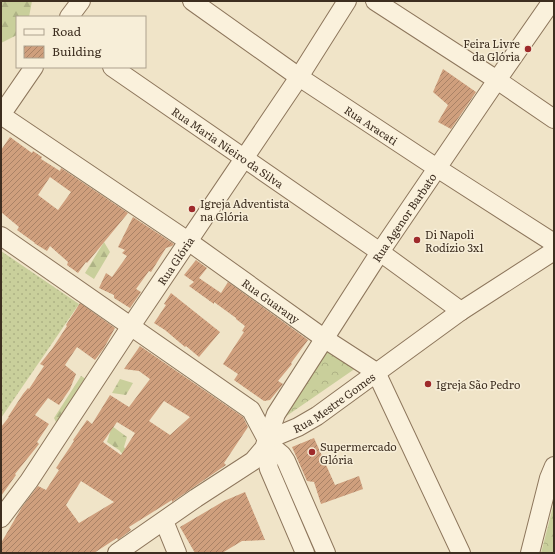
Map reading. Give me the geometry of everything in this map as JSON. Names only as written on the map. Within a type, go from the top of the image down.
[{"type":"street","points":[[70,16],[81,1]]},
{"type":"street","name":"Rua Aracati","points":[[192,1],[299,77],[554,243]]},
{"type":"street","name":"Rua Glória","points":[[1,518],[29,481],[131,326],[299,77],[347,1]]},
{"type":"street","points":[[375,1],[554,119]]},
{"type":"street","name":"Rua Agenor Barbato","points":[[267,440],[276,414],[380,252],[552,1]]},
{"type":"street","points":[[1,115],[33,68]]},
{"type":"street","name":"Rua Maria Nieiro da Silva","points":[[113,68],[380,252],[461,311]]},
{"type":"street","name":"Rua Guarany","points":[[1,115],[188,241],[325,339],[376,372]]},
{"type":"street","points":[[1,236],[251,410],[267,440],[286,461],[326,553]]},
{"type":"street","name":"Rua Mestre Gomes","points":[[267,440],[298,427],[317,416],[461,311],[554,251]]},
{"type":"street","points":[[376,372],[461,553]]},
{"type":"street","points":[[117,553],[196,498],[252,462],[264,448],[267,440]]},
{"type":"street","points":[[267,440],[267,460],[269,469],[305,553]]},
{"type":"street","points":[[530,553],[549,478],[554,466]]},
{"type":"street","points":[[164,521],[177,553]]},
{"type":"green space","points":[[1,1],[32,1],[29,16],[16,16],[16,36],[1,43]]},
{"type":"green space","points":[[104,242],[110,252],[94,279],[85,273]]},
{"type":"green space","points":[[1,251],[79,304],[1,418]]},
{"type":"green space","points":[[327,349],[356,368],[285,417]]},
{"type":"green space","points":[[81,376],[89,381],[59,428],[54,418]]},
{"type":"green space","points":[[120,379],[133,383],[126,395],[112,393]]},
{"type":"green space","points":[[112,426],[127,437],[124,447],[131,457],[125,457],[119,450],[107,442]]},
{"type":"green space","points":[[554,503],[554,553],[541,553]]},
{"type":"building","points":[[443,69],[476,92],[451,129],[438,122],[448,105],[433,92]]},
{"type":"building","points":[[10,137],[32,153],[33,151],[42,157],[41,159],[60,171],[61,168],[128,213],[78,273],[67,265],[68,262],[50,246],[47,251],[17,230],[19,227],[1,212],[1,150]],"holes":[[[50,177],[71,192],[58,210],[38,195]]]},
{"type":"building","points":[[133,217],[174,244],[166,248],[151,272],[149,271],[136,289],[141,292],[130,308],[114,298],[114,295],[99,288],[106,273],[112,277],[127,256],[122,253],[125,250],[118,247]]},
{"type":"building","points":[[196,260],[207,268],[199,278],[221,293],[228,282],[308,340],[291,363],[292,364],[278,381],[283,384],[270,400],[264,401],[234,380],[238,374],[223,364],[244,332],[242,331],[245,326],[214,302],[214,304],[189,286],[194,282],[184,275]]},
{"type":"building","points":[[171,293],[220,332],[199,357],[154,323],[166,305],[164,304]]},
{"type":"building","points":[[80,303],[115,328],[104,348],[95,360],[77,347],[65,365],[76,374],[70,389],[59,405],[48,398],[35,415],[49,424],[37,442],[39,444],[15,474],[16,475],[1,496],[1,427],[44,366],[40,364],[52,349]]},
{"type":"building","points":[[140,346],[243,417],[248,427],[224,463],[226,465],[172,502],[172,500],[129,527],[131,530],[118,540],[117,538],[94,553],[1,553],[1,543],[22,507],[38,486],[46,490],[59,470],[56,468],[87,420],[92,424],[110,395],[129,407],[150,379],[139,371],[124,369]],"holes":[[[164,401],[190,417],[170,435],[149,421]],[[117,422],[135,433],[121,455],[103,442]],[[81,481],[114,502],[79,523],[66,505]]]},
{"type":"building","points":[[314,438],[335,485],[359,476],[363,489],[321,504],[314,482],[307,481],[292,447]]},
{"type":"building","points":[[245,492],[265,540],[242,541],[222,553],[195,553],[180,527],[224,501]]},
{"type":"place","name":"Feira Livre da Glória","points":[[528,49]]},
{"type":"place","name":"Igreja Adventista na Glória","points":[[192,209]]},
{"type":"place","name":"Di Napoli Rodízio 3x1","points":[[417,240]]},
{"type":"place","name":"Igreja São Pedro","points":[[428,384]]},
{"type":"place","name":"Supermercado Glória","points":[[312,452]]}]
